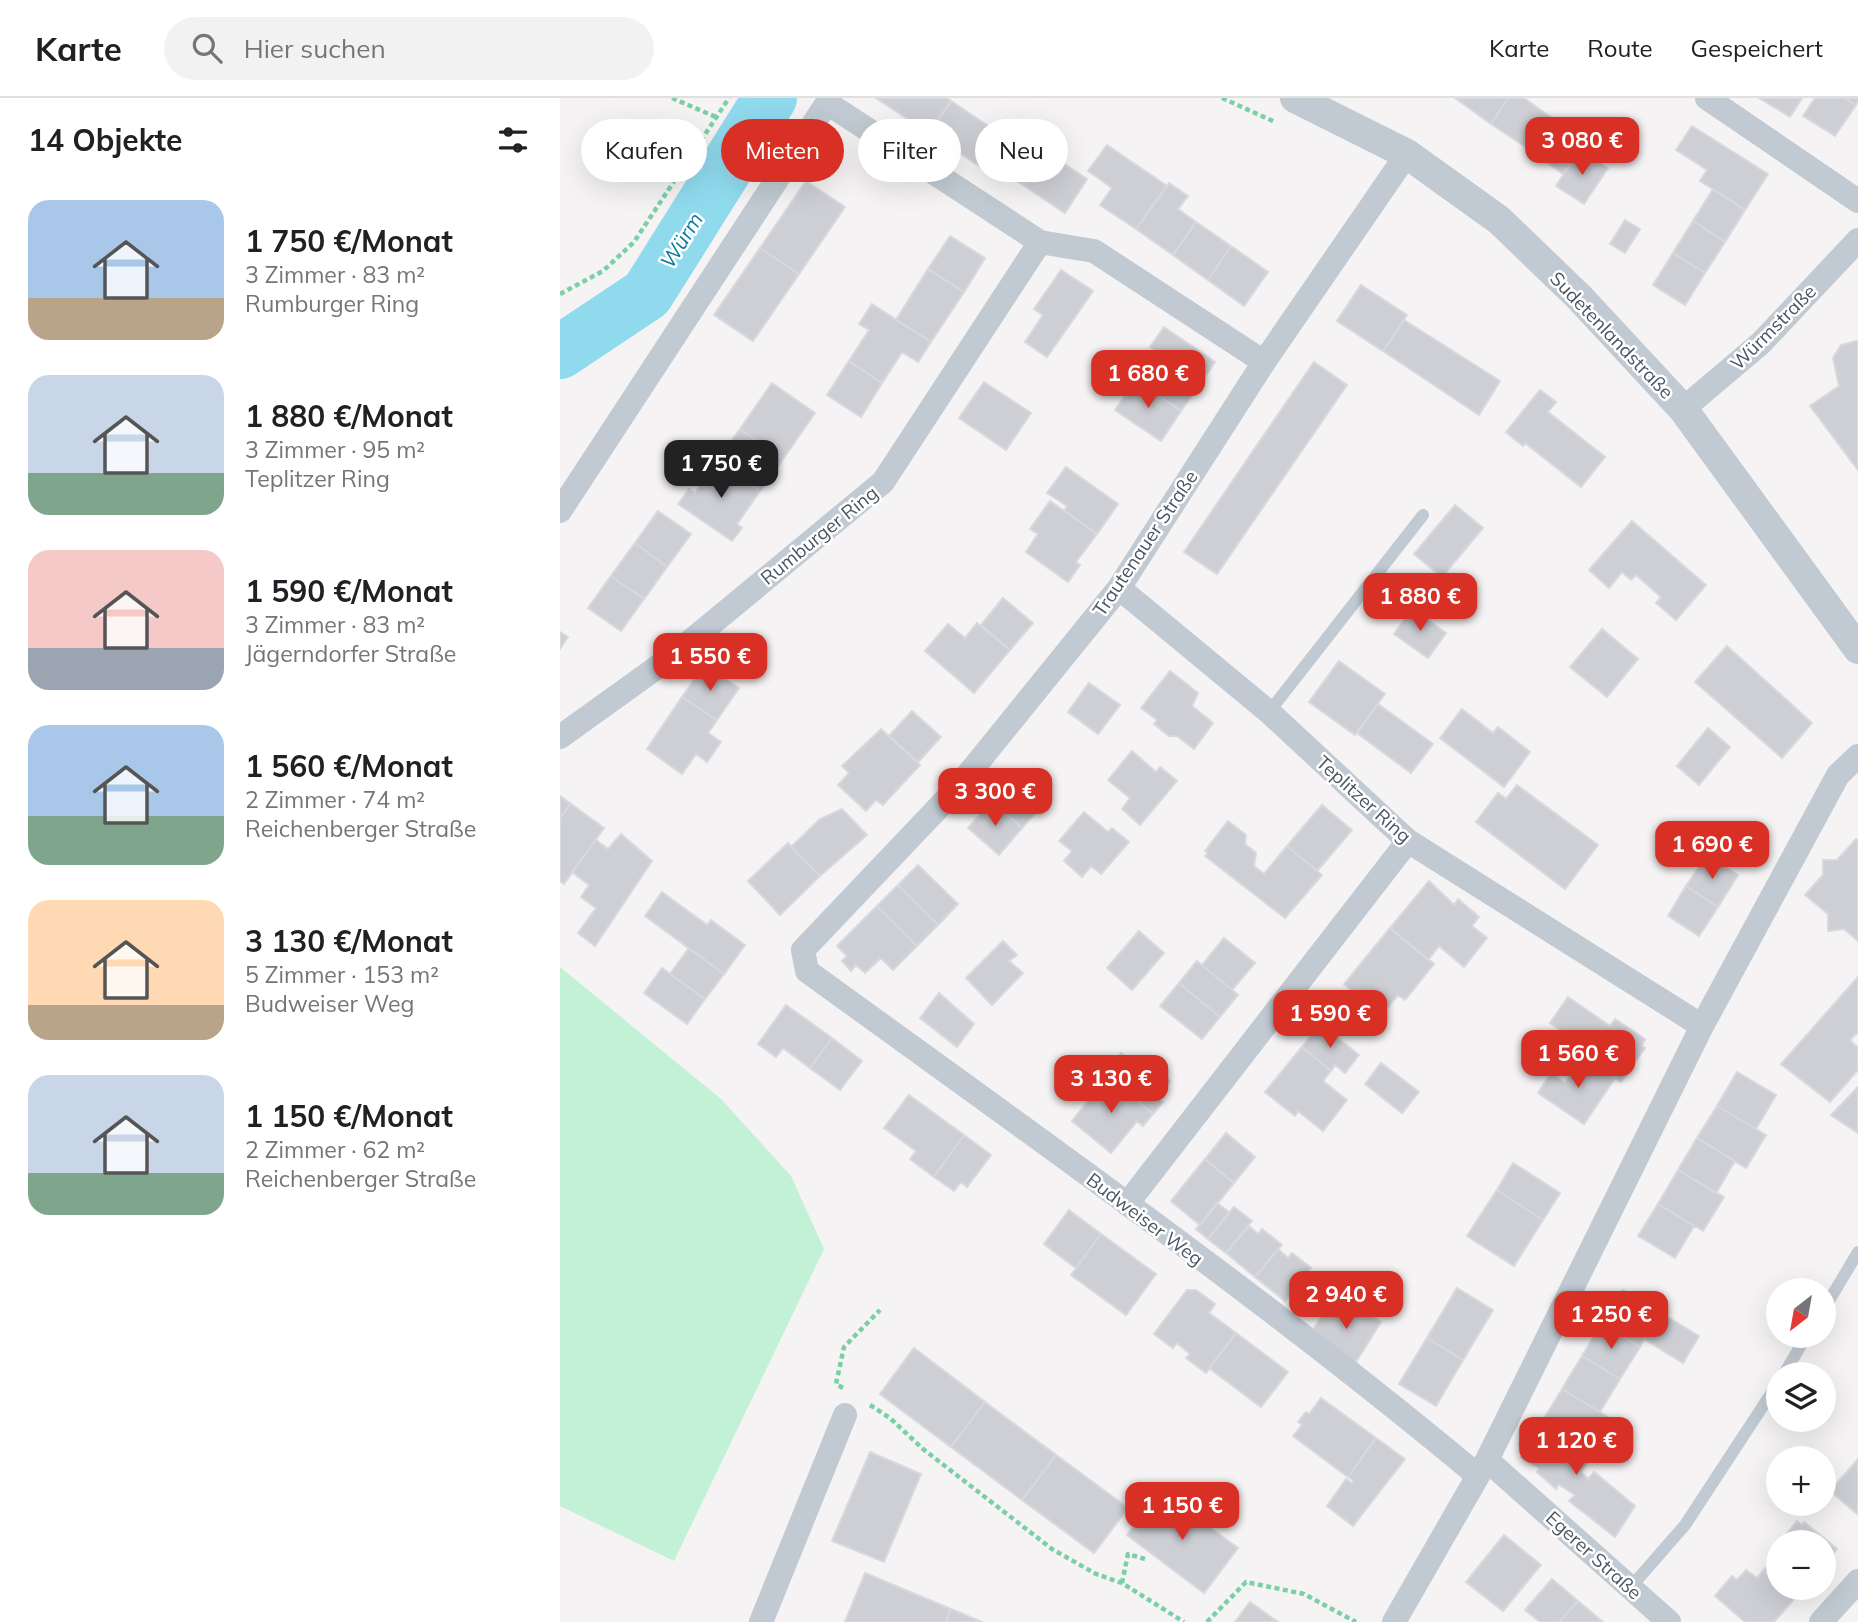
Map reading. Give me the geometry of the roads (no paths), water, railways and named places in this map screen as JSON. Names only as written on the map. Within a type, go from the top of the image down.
[{"type":"street","name":"Sudetenlandstraße","points":[[1295,98],[1408,154],[1499,220],[1579,297],[1683,409],[1858,649]]},
{"type":"street","points":[[1707,98],[1858,201]]},
{"type":"street","points":[[560,511],[829,100],[1040,242],[1094,251],[1264,362]]},
{"type":"street","name":"Trautenauer Straße","points":[[807,971],[803,950],[957,788],[1119,587],[1264,362],[1408,154]]},
{"type":"street","name":"Würmstraße","points":[[1683,409],[1761,344],[1858,240]]},
{"type":"street","name":"Rumburger Ring","points":[[560,737],[670,658],[883,482],[1040,242]]},
{"type":"street","name":"Teplitzer Ring","points":[[1119,587],[1269,712],[1408,841],[1702,1026]]},
{"type":"street","points":[[1394,1622],[1482,1468],[1702,1026],[1838,775],[1858,756]]},
{"type":"street","points":[[1128,1205],[1408,841]]},
{"type":"street","name":"Budweiser Weg","points":[[807,971],[1482,1468]]},
{"type":"street","points":[[761,1622],[845,1415]]},
{"type":"street","name":"Egerer Straße","points":[[1482,1468],[1669,1622]]},
{"type":"street","points":[[1821,1622],[1858,1581]]},
{"type":"lane","points":[[1269,712],[1423,515]]},
{"type":"lane","points":[[1836,1288],[1858,1252]]},
{"type":"lane","points":[[1630,1588],[1685,1525],[1766,1401]]},
{"type":"waterway","name":"Würm","points":[[560,352],[647,294],[770,98]]}]
